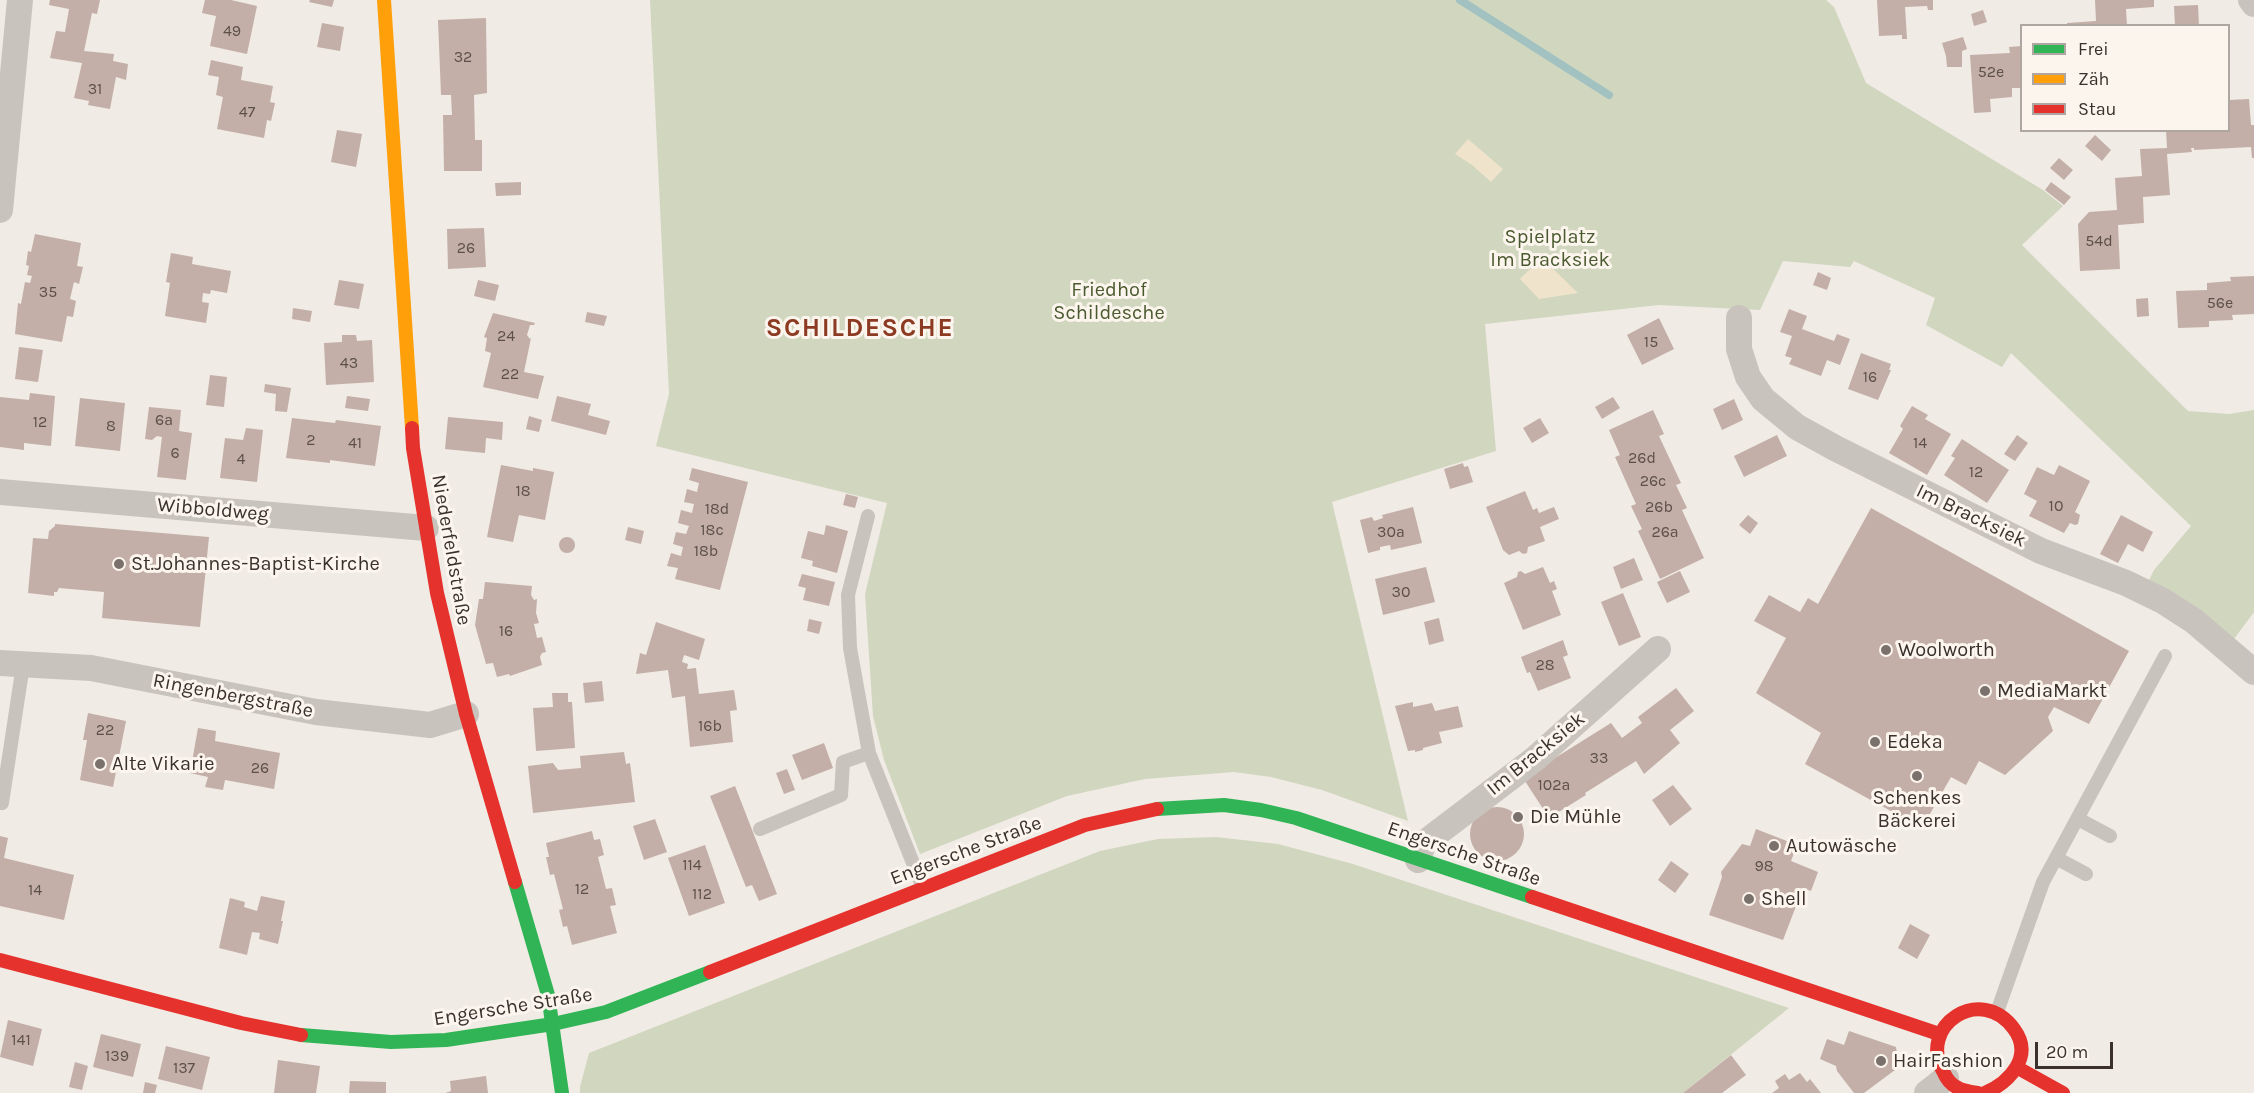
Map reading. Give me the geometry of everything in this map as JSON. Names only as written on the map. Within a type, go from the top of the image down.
[{"type":"main road","name":"Niederfeldstraße","points":[[384,0],[413,448],[426,528],[437,593],[466,714],[548,995],[562,1093]]},
{"type":"main road","name":"Engersche Straße","points":[[0,960],[241,1023],[311,1037],[391,1042],[446,1040],[553,1024],[606,1012],[1085,825],[1156,809],[1224,805],[1261,810],[1325,828],[1939,1034]]},
{"type":"main road","points":[[1978,1093],[1936,1085],[1940,1068],[1936,1057],[1939,1034],[1957,1014],[1977,1009],[1997,1012],[2016,1030],[2020,1042],[2021,1055],[2018,1068],[2004,1084],[1985,1093]]},
{"type":"main road","points":[[2018,1068],[2063,1093]]},
{"type":"street","points":[[0,210],[21,0]]},
{"type":"street","points":[[2251,0],[2254,4]]},
{"type":"street","name":"Im Bracksiek","points":[[1739,318],[1739,349],[1748,377],[1763,399],[1797,426],[1835,448],[2041,551],[2126,583],[2163,601],[2194,621],[2254,672]]},
{"type":"street","name":"Wibboldweg","points":[[0,492],[426,528]]},
{"type":"street","name":"Im Bracksiek","points":[[1418,860],[1423,844],[1536,758],[1658,649]]},
{"type":"street","name":"Ringenbergstraße","points":[[11,664],[91,668],[316,712],[430,725],[466,714]]},
{"type":"lane","points":[[868,516],[848,595],[850,648],[869,753],[922,888]]},
{"type":"lane","points":[[1997,1012],[2043,882],[2165,656]]},
{"type":"lane","points":[[2,803],[11,664]]},
{"type":"lane","points":[[760,829],[841,795],[843,762],[869,753]]},
{"type":"lane","points":[[2078,819],[2110,836]]},
{"type":"lane","points":[[2056,858],[2086,874]]},
{"type":"green space","name":"Friedhof Schildesche","points":[[650,0],[1826,0],[1834,7],[1866,83],[2043,190],[2063,206],[2022,245],[2188,411],[2229,414],[2254,410],[2254,612],[2234,639],[2146,586],[2154,570],[2191,526],[2011,353],[2002,367],[1926,325],[1935,298],[1854,261],[1850,267],[1783,261],[1760,310],[1659,305],[1485,324],[1496,451],[1332,502],[1408,821],[1322,790],[1271,777],[1234,772],[1145,779],[1067,796],[920,854],[884,760],[873,716],[865,594],[887,503],[656,446],[669,394]]},
{"type":"green space","points":[[1216,837],[1278,844],[1353,864],[1789,1008],[1683,1093],[580,1093],[589,1053],[1100,851],[1158,839]]},
{"type":"sand","points":[[1468,139],[1503,169],[1491,182],[1455,154]]},
{"type":"sand","points":[[1538,261],[1546,262],[1578,293],[1539,299],[1520,279]]},
{"type":"building","points":[[50,0],[100,0],[97,14],[92,13],[84,51],[114,54],[113,61],[128,64],[126,80],[116,77],[110,109],[88,105],[89,101],[74,98],[82,63],[50,58],[56,31],[65,32],[69,9],[49,5]]},
{"type":"building","points":[[205,0],[231,0],[257,6],[247,54],[210,46],[216,16],[202,13]]},
{"type":"building","points":[[310,0],[334,0],[332,7],[309,2]]},
{"type":"building","points":[[1877,0],[1933,0],[1933,10],[1928,10],[1927,6],[1905,7],[1907,39],[1902,39],[1902,35],[1879,36]]},
{"type":"building","points":[[2095,0],[2154,0],[2154,7],[2126,9],[2127,24],[2067,24],[2096,21]]},
{"type":"building","points":[[2198,5],[2199,24],[2175,24],[2174,6]]},
{"type":"building","points":[[1983,10],[1987,22],[1974,26],[1971,14]]},
{"type":"building","points":[[486,18],[487,93],[474,95],[475,140],[482,140],[482,171],[444,171],[443,115],[452,115],[451,95],[441,95],[438,20]]},
{"type":"building","points":[[322,23],[344,27],[340,51],[317,47]]},
{"type":"building","points":[[1963,37],[1967,49],[1962,51],[1962,67],[1947,67],[1942,43]]},
{"type":"building","points":[[2020,46],[2020,88],[2012,88],[2012,97],[1990,99],[1991,112],[1974,113],[1970,55],[2010,53],[2009,47]]},
{"type":"building","points":[[211,60],[243,67],[241,80],[273,86],[270,102],[275,103],[271,121],[267,120],[264,138],[217,129],[223,97],[216,95],[219,77],[208,75]]},
{"type":"building","points":[[2249,99],[2251,125],[2254,125],[2254,158],[2252,158],[2251,147],[2194,150],[2191,148],[2192,152],[2167,154],[2170,195],[2143,197],[2144,223],[2118,225],[2120,269],[2080,271],[2078,224],[2089,212],[2117,210],[2115,178],[2142,176],[2140,149],[2167,148],[2166,132],[2230,132],[2230,100]]},
{"type":"building","points":[[337,130],[362,134],[356,167],[331,162]]},
{"type":"building","points":[[2095,135],[2111,150],[2102,161],[2085,146]]},
{"type":"building","points":[[2059,158],[2073,170],[2064,180],[2050,168]]},
{"type":"building","points":[[521,182],[521,195],[496,196],[495,183]]},
{"type":"building","points":[[2051,182],[2071,197],[2064,205],[2045,190]]},
{"type":"building","points":[[484,228],[486,267],[448,269],[447,229]]},
{"type":"building","points":[[35,234],[81,243],[77,266],[83,267],[79,284],[74,282],[70,299],[76,301],[73,317],[67,316],[62,342],[15,334],[18,303],[21,304],[25,282],[30,283],[32,276],[27,275],[29,266],[26,265],[28,251],[31,252]]},
{"type":"building","points":[[171,253],[193,257],[192,264],[231,271],[227,293],[211,290],[210,294],[203,293],[202,302],[209,303],[206,323],[165,316],[170,283],[166,282]]},
{"type":"building","points":[[1818,272],[1831,278],[1827,290],[1813,285]]},
{"type":"building","points":[[2254,276],[2254,314],[2232,315],[2233,320],[2209,321],[2209,327],[2178,328],[2176,291],[2207,290],[2207,283],[2231,281],[2230,277]]},
{"type":"building","points":[[339,280],[364,284],[359,309],[334,305]]},
{"type":"building","points":[[478,280],[499,285],[495,301],[474,296]]},
{"type":"building","points":[[2148,298],[2149,316],[2137,317],[2136,299]]},
{"type":"building","points":[[293,308],[312,311],[310,322],[292,319]]},
{"type":"building","points":[[1789,309],[1807,316],[1802,329],[1834,341],[1837,334],[1850,339],[1840,365],[1827,360],[1821,376],[1789,364],[1792,358],[1785,356],[1792,336],[1780,332]]},
{"type":"building","points":[[587,312],[607,316],[604,326],[585,322]]},
{"type":"building","points":[[493,313],[535,323],[530,325],[527,335],[531,338],[524,372],[544,376],[538,399],[483,387],[491,353],[485,351],[487,338],[484,337]]},
{"type":"building","points":[[1659,318],[1674,349],[1642,365],[1627,335]]},
{"type":"building","points":[[342,335],[356,335],[357,341],[372,340],[374,382],[326,385],[324,343],[342,342]]},
{"type":"building","points":[[19,347],[43,350],[38,382],[15,379]]},
{"type":"building","points":[[1861,353],[1891,364],[1889,370],[1891,370],[1878,400],[1848,389]]},
{"type":"building","points":[[210,375],[227,377],[224,407],[206,405]]},
{"type":"building","points":[[265,384],[291,388],[287,412],[275,411],[276,394],[264,392]]},
{"type":"building","points":[[30,393],[55,396],[51,446],[24,443],[24,450],[0,447],[0,397],[29,400]]},
{"type":"building","points":[[347,396],[370,399],[368,411],[345,408]]},
{"type":"building","points":[[557,396],[591,404],[588,415],[610,421],[606,435],[551,421]]},
{"type":"building","points":[[1613,397],[1620,408],[1602,419],[1595,407]]},
{"type":"building","points":[[80,398],[125,403],[120,451],[75,446]]},
{"type":"building","points":[[1734,399],[1743,420],[1722,430],[1713,409]]},
{"type":"building","points":[[1912,406],[1928,415],[1925,419],[1951,434],[1927,475],[1889,453],[1903,429],[1900,426]]},
{"type":"building","points":[[149,407],[181,410],[179,431],[192,433],[186,480],[157,477],[162,437],[157,436],[152,440],[145,439]]},
{"type":"building","points":[[1653,410],[1664,434],[1659,436],[1681,483],[1676,485],[1687,508],[1682,510],[1704,558],[1660,579],[1638,531],[1642,529],[1631,506],[1636,504],[1615,457],[1620,455],[1609,430]]},
{"type":"building","points":[[529,416],[542,420],[539,432],[526,429]]},
{"type":"building","points":[[448,417],[503,422],[502,440],[486,438],[485,453],[445,449]]},
{"type":"building","points":[[292,418],[335,423],[336,420],[381,426],[375,466],[330,460],[330,463],[286,458]]},
{"type":"building","points":[[1540,418],[1549,433],[1532,443],[1523,428]]},
{"type":"building","points":[[246,428],[263,430],[257,482],[220,478],[225,438],[243,440]]},
{"type":"building","points":[[1777,435],[1787,456],[1744,477],[1734,456]]},
{"type":"building","points":[[2017,435],[2028,443],[2015,461],[2004,454]]},
{"type":"building","points":[[1962,439],[2009,470],[1987,503],[1944,475],[1955,458],[1951,456]]},
{"type":"building","points":[[1463,463],[1464,467],[1468,466],[1473,482],[1450,489],[1444,469]]},
{"type":"building","points":[[501,465],[554,472],[545,520],[519,515],[513,542],[487,537]]},
{"type":"building","points":[[2059,465],[2090,481],[2075,512],[2080,515],[2078,524],[2070,523],[2064,533],[2029,516],[2037,501],[2024,494],[2037,467],[2054,475]]},
{"type":"building","points":[[692,468],[748,482],[720,590],[675,579],[678,568],[667,566],[671,553],[681,556],[683,547],[673,544],[676,532],[686,534],[689,526],[678,523],[681,510],[692,513],[694,504],[684,502],[687,489],[697,492],[699,483],[689,480]]},
{"type":"building","points":[[1525,491],[1533,510],[1537,508],[1539,513],[1554,507],[1559,519],[1540,527],[1545,541],[1528,547],[1527,553],[1523,554],[1519,551],[1509,555],[1503,550],[1486,507]]},
{"type":"building","points":[[846,494],[858,497],[855,508],[843,505]]},
{"type":"building","points":[[1413,507],[1422,543],[1391,550],[1390,545],[1368,553],[1360,520],[1372,517],[1374,521],[1383,518],[1382,515]]},
{"type":"building","points":[[1871,508],[2129,651],[2089,724],[2054,707],[2048,717],[2053,731],[2005,775],[1979,761],[1966,785],[1951,777],[1922,828],[1805,764],[1821,733],[1756,693],[1786,638],[1754,621],[1769,595],[1800,612],[1808,598],[1818,604]]},
{"type":"building","points":[[1748,515],[1758,523],[1750,534],[1739,525]]},
{"type":"building","points":[[2121,515],[2153,532],[2143,552],[2128,544],[2118,563],[2100,554]]},
{"type":"building","name":"St.Johannes-Baptist-Kirche","points":[[55,524],[209,537],[200,627],[102,618],[104,592],[59,588],[57,592],[54,592],[54,596],[28,593],[33,538],[48,539],[49,531]]},
{"type":"building","points":[[826,525],[848,531],[837,573],[812,566],[813,561],[801,558],[808,531],[824,535]]},
{"type":"building","points":[[628,527],[644,531],[641,544],[625,540]]},
{"type":"building","points":[[564,537],[570,537],[575,545],[573,551],[564,553],[559,548],[559,542]]},
{"type":"building","points":[[1634,558],[1643,580],[1621,589],[1613,567]]},
{"type":"building","points":[[1426,567],[1435,602],[1383,615],[1375,579]]},
{"type":"building","points":[[1543,567],[1550,583],[1554,581],[1557,589],[1552,591],[1561,615],[1523,630],[1504,583],[1517,577],[1518,572],[1525,574]]},
{"type":"building","points":[[1680,571],[1690,592],[1667,603],[1657,582]]},
{"type":"building","points":[[802,574],[835,582],[829,606],[803,600],[806,588],[798,586]]},
{"type":"building","points":[[485,582],[532,586],[531,595],[534,600],[537,599],[536,613],[539,623],[534,624],[537,638],[542,637],[546,652],[540,657],[542,665],[510,676],[509,674],[497,677],[493,663],[486,664],[475,625],[479,599],[483,599]]},
{"type":"building","points":[[1623,593],[1641,637],[1619,646],[1601,602]]},
{"type":"building","points":[[1439,618],[1444,641],[1429,645],[1424,622]]},
{"type":"building","points":[[809,619],[822,622],[819,634],[807,631]]},
{"type":"building","points":[[656,622],[705,639],[699,660],[684,655],[682,662],[688,664],[687,669],[696,668],[699,694],[734,690],[737,710],[730,711],[733,742],[690,747],[685,696],[672,698],[668,670],[636,674],[640,653],[646,655]]},
{"type":"building","points":[[1563,640],[1568,655],[1563,657],[1571,678],[1538,691],[1521,657]]},
{"type":"building","points":[[602,681],[604,701],[585,703],[583,683]]},
{"type":"building","points":[[1676,688],[1694,711],[1670,730],[1680,743],[1644,774],[1636,761],[1549,818],[1523,778],[1611,723],[1622,738],[1642,723],[1638,717]]},
{"type":"building","points":[[552,693],[568,693],[568,702],[572,702],[575,748],[536,751],[533,708],[553,707]]},
{"type":"building","points":[[1413,702],[1413,707],[1432,703],[1435,711],[1458,706],[1463,727],[1439,732],[1442,743],[1415,752],[1415,750],[1408,751],[1395,706]]},
{"type":"building","points":[[88,713],[126,721],[113,787],[80,780],[87,740],[83,740]]},
{"type":"building","points":[[198,728],[216,731],[215,741],[280,753],[274,789],[225,780],[223,790],[205,787],[208,777],[190,773]]},
{"type":"building","points":[[824,743],[833,768],[802,780],[792,755]]},
{"type":"building","points":[[624,752],[626,764],[630,763],[635,802],[533,813],[528,766],[553,763],[558,770],[581,768],[580,756]]},
{"type":"building","points":[[787,769],[795,790],[784,794],[776,773]]},
{"type":"building","points":[[1673,785],[1692,809],[1670,826],[1652,800]]},
{"type":"building","points":[[735,786],[777,894],[759,901],[752,885],[746,887],[710,796]]},
{"type":"building","points":[[1497,807],[1507,809],[1516,815],[1522,824],[1524,834],[1522,844],[1516,853],[1507,859],[1497,861],[1487,859],[1478,853],[1472,844],[1470,834],[1472,824],[1478,815],[1487,809]]},
{"type":"building","points":[[1609,807],[1617,815],[1606,825],[1598,817]]},
{"type":"building","points":[[655,819],[667,852],[644,860],[633,826]]},
{"type":"building","points":[[1756,829],[1797,845],[1791,861],[1818,872],[1811,891],[1803,888],[1783,940],[1709,915],[1722,877],[1721,872],[1742,844],[1750,846]]},
{"type":"building","points":[[592,831],[594,840],[600,839],[604,855],[598,857],[606,889],[612,888],[616,905],[610,906],[617,933],[572,945],[567,926],[563,927],[559,910],[563,909],[554,874],[550,875],[546,843]]},
{"type":"building","points":[[0,836],[8,838],[4,858],[74,875],[64,920],[0,906]]},
{"type":"building","points":[[705,845],[725,903],[689,916],[668,858]]},
{"type":"building","points":[[1671,861],[1689,874],[1675,893],[1658,880]]},
{"type":"building","points":[[261,896],[285,901],[278,944],[259,939],[260,933],[252,932],[247,955],[219,948],[230,898],[245,902],[244,907],[257,911]]},
{"type":"building","points":[[1910,924],[1930,935],[1917,959],[1898,948]]},
{"type":"building","points":[[8,1020],[42,1029],[33,1066],[0,1057]]},
{"type":"building","points":[[1849,1031],[1896,1047],[1899,1067],[1864,1093],[1854,1093],[1837,1071],[1836,1066],[1820,1059],[1827,1039],[1844,1045]]},
{"type":"building","points":[[101,1034],[141,1044],[133,1077],[93,1067]]},
{"type":"building","points":[[166,1046],[210,1057],[202,1090],[158,1079]]},
{"type":"building","points":[[1731,1055],[1746,1075],[1722,1093],[1683,1093]]},
{"type":"building","points":[[278,1060],[320,1066],[316,1093],[274,1093]]},
{"type":"building","points":[[75,1062],[88,1066],[82,1090],[69,1087]]},
{"type":"building","points":[[1800,1073],[1807,1082],[1810,1079],[1821,1093],[1772,1093],[1779,1088],[1775,1081],[1785,1074],[1789,1080]]},
{"type":"building","points":[[486,1076],[488,1093],[445,1093],[451,1091],[450,1081]]},
{"type":"building","points":[[350,1081],[386,1082],[386,1093],[349,1093]]},
{"type":"building","points":[[145,1082],[157,1085],[155,1093],[143,1093]]},
{"type":"waterway","points":[[1460,0],[1609,95]]},
{"type":"traffic: fast","points":[[1157,809],[1224,805],[1296,818],[1532,897]]},
{"type":"traffic: fast","points":[[515,882],[548,995],[562,1093]]},
{"type":"traffic: fast","points":[[301,1035],[391,1042],[446,1040],[553,1024],[606,1012],[710,972]]},
{"type":"traffic: slow","points":[[384,0],[412,428]]},
{"type":"traffic: jam","points":[[412,428],[413,448],[437,593],[466,714],[515,882]]},
{"type":"traffic: jam","points":[[710,972],[1085,825],[1157,809]]},
{"type":"traffic: jam","points":[[1532,897],[1939,1034]]},
{"type":"traffic: jam","points":[[0,960],[241,1023],[301,1035]]},
{"type":"traffic: jam","points":[[1978,1093],[1960,1089],[1953,1084],[1944,1073],[1938,1056],[1938,1040],[1945,1026],[1956,1016],[1970,1010],[1985,1010],[2000,1016],[2014,1029],[2020,1039],[2020,1058],[2016,1067],[2003,1082],[1985,1093]]},
{"type":"traffic: jam","points":[[2018,1068],[2063,1093]]},
{"type":"place","name":"St.Johannes-Baptist-Kirche","points":[[119,564]]},
{"type":"place","name":"Woolworth","points":[[1886,650]]},
{"type":"place","name":"MediaMarkt","points":[[1985,691]]},
{"type":"place","name":"Edeka","points":[[1875,742]]},
{"type":"place","name":"Alte Vikarie","points":[[100,764]]},
{"type":"place","name":"Schenkes Bäckerei","points":[[1917,776]]},
{"type":"place","name":"Die Mühle","points":[[1518,817]]},
{"type":"place","name":"Autowäsche","points":[[1774,846]]},
{"type":"place","name":"Shell","points":[[1749,899]]},
{"type":"place","name":"HairFashion","points":[[1881,1061]]},
{"type":"district","name":"SCHILDESCHE","points":[[860,329]]},
{"type":"park label","name":"Spielplatz Im Bracksiek","points":[[1550,248]]}]
